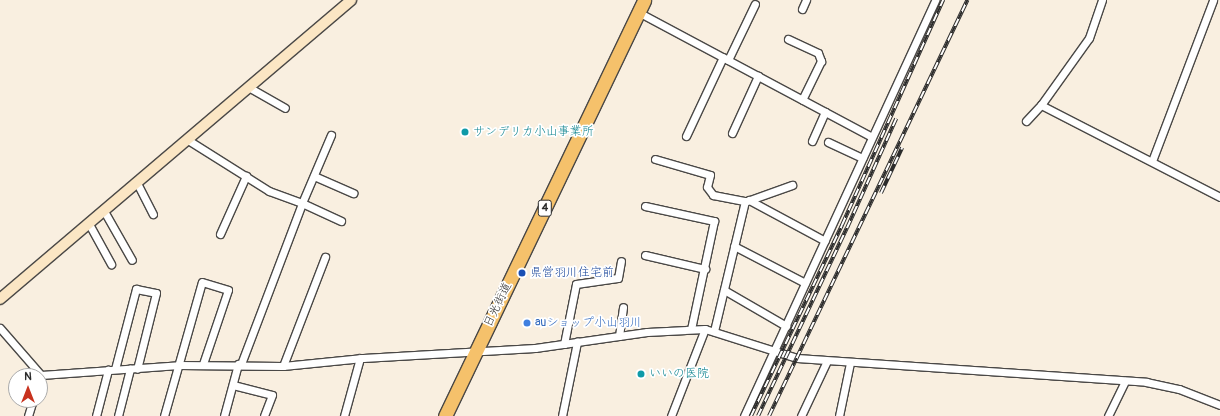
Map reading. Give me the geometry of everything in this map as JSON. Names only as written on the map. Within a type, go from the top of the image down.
[{"type":"highway","name":"日光街道","points":[[445,416],[641,6]]},
{"type":"street","points":[[0,299],[352,0]]},
{"type":"street","points":[[802,9],[806,0]]},
{"type":"street","points":[[744,416],[935,0]]},
{"type":"street","points":[[1026,121],[1042,105],[1089,38],[1102,0]]},
{"type":"street","points":[[1152,161],[1213,0]]},
{"type":"street","points":[[686,136],[755,4]]},
{"type":"street","points":[[641,6],[726,58],[872,137]]},
{"type":"street","points":[[788,39],[818,53],[821,61],[802,100]]},
{"type":"street","points":[[732,133],[758,76]]},
{"type":"street","points":[[250,88],[285,108]]},
{"type":"street","points":[[1042,105],[1220,197]]},
{"type":"street","points":[[812,141],[825,112]]},
{"type":"street","points":[[224,416],[239,364],[302,202],[331,135]]},
{"type":"street","points":[[188,140],[269,191],[302,202],[341,220]]},
{"type":"street","points":[[828,142],[862,158]]},
{"type":"street","points":[[655,159],[710,175],[707,187],[713,195],[747,201],[825,241]]},
{"type":"street","points":[[220,234],[246,176]]},
{"type":"street","points":[[314,176],[354,193]]},
{"type":"street","points":[[136,183],[153,214]]},
{"type":"street","points":[[747,201],[792,184]]},
{"type":"street","points":[[714,331],[734,246],[747,201]]},
{"type":"street","points":[[645,206],[714,221],[705,269],[690,329]]},
{"type":"street","points":[[104,210],[132,260]]},
{"type":"street","points":[[89,224],[111,264]]},
{"type":"street","points":[[734,246],[805,283]]},
{"type":"street","points":[[644,255],[705,269]]},
{"type":"street","points":[[283,366],[325,256]]},
{"type":"street","points":[[564,344],[576,284],[618,278],[621,262]]},
{"type":"street","points":[[164,416],[202,282],[228,290],[203,364]]},
{"type":"street","points":[[96,416],[136,289],[156,293],[134,369],[118,416]]},
{"type":"street","points":[[724,290],[786,326]]},
{"type":"street","points":[[619,336],[623,307]]},
{"type":"street","points":[[0,328],[33,368]]},
{"type":"street","points":[[48,375],[203,364],[283,366],[360,358],[476,350],[535,348],[619,336],[690,329],[705,329],[797,358],[1146,382],[1179,389],[1220,405]]},
{"type":"street","points":[[671,416],[705,329]]},
{"type":"street","points":[[562,416],[576,342]]},
{"type":"street","points":[[344,416],[360,358]]},
{"type":"street","points":[[801,416],[827,361]]},
{"type":"street","points":[[839,416],[850,362]]},
{"type":"street","points":[[1108,416],[1125,381]]},
{"type":"street","points":[[233,385],[272,395],[264,416]]},
{"type":"railway","points":[[751,416],[842,225],[943,0]]},
{"type":"railway","points":[[769,416],[967,0]]},
{"type":"railway","points":[[758,416],[847,228],[896,119]]},
{"type":"railway","points":[[881,193],[902,148]]},
{"type":"place","name":"サンデリカ小山事業所","points":[[465,132]]},
{"type":"place","name":"県営羽川住宅前","points":[[522,273]]},
{"type":"place","name":"auショップ小山羽川","points":[[527,323]]},
{"type":"place","name":"いいの医院","points":[[641,374]]}]
